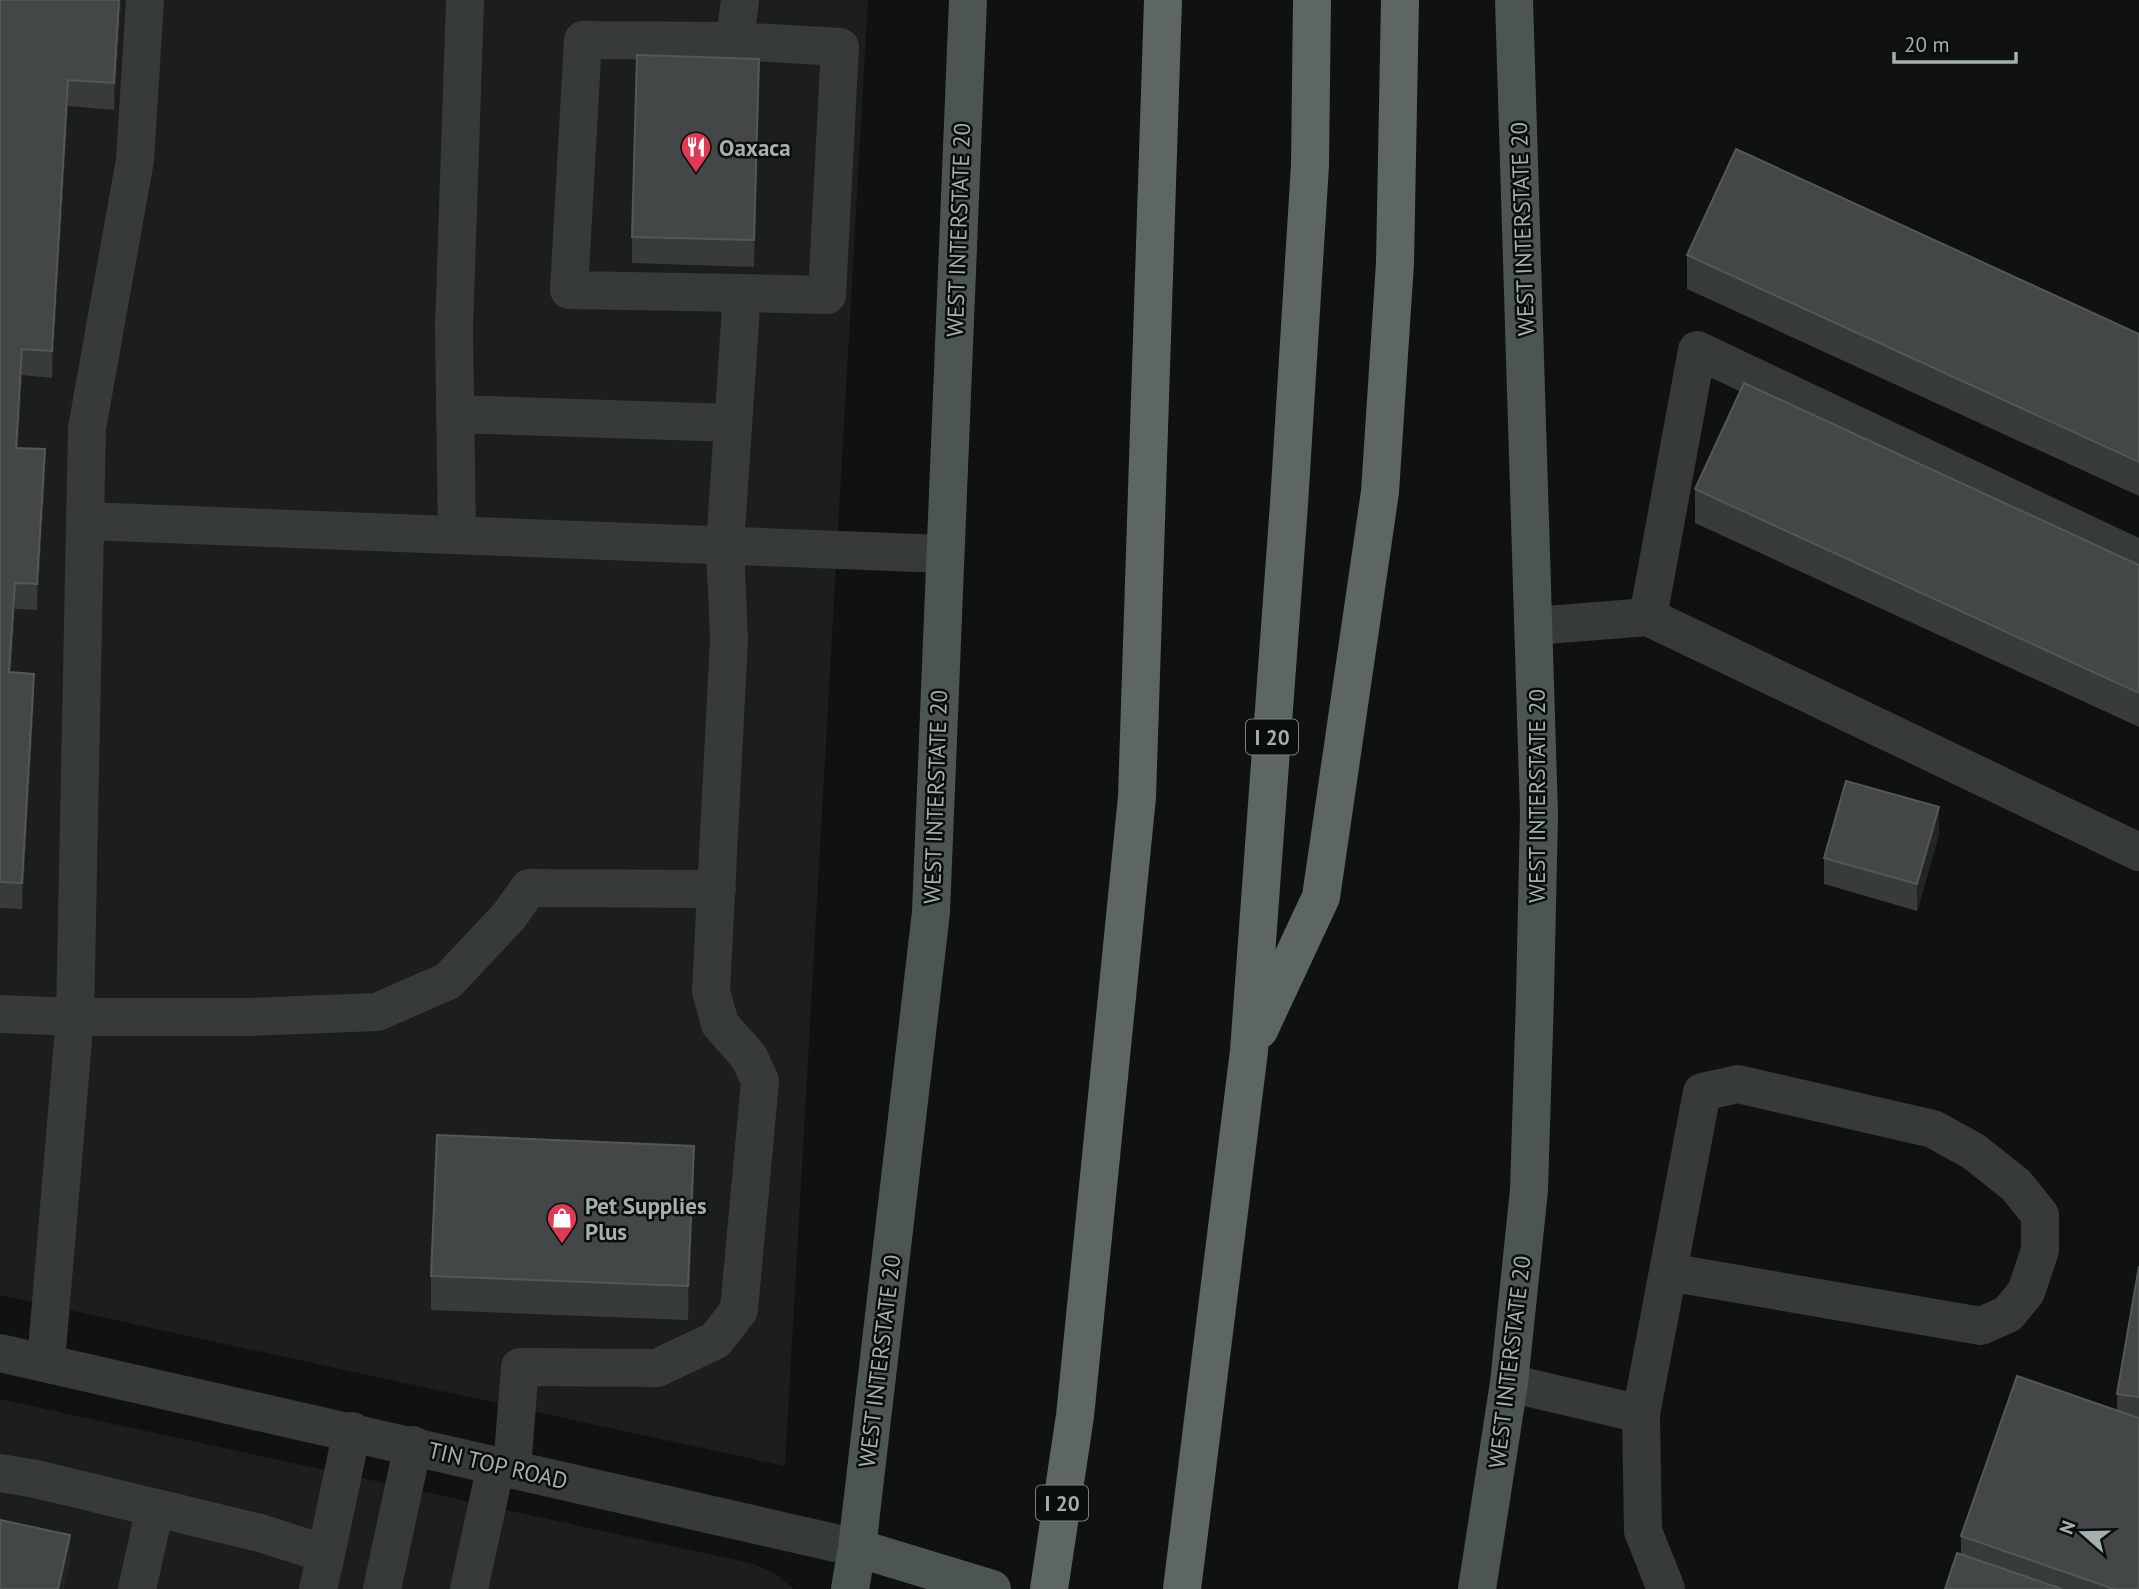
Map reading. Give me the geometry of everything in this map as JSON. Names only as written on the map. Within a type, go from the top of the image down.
[{"type":"highway","name":"I 20","points":[[1049,1589],[1075,1416],[1137,797],[1163,0]]},
{"type":"highway","name":"I 20","points":[[1182,1589],[1249,1051],[1289,504],[1310,165],[1312,0]]},
{"type":"highway","points":[[1249,1051],[1321,897],[1380,492],[1395,263],[1400,0]]},
{"type":"main road","name":"WEST INTERSTATE 20","points":[[850,1589],[931,912],[968,0]]},
{"type":"main road","name":"WEST INTERSTATE 20","points":[[1477,1589],[1509,1383],[1529,1190],[1535,997],[1539,814],[1514,0]]},
{"type":"main road","name":"TIN TOP ROAD","points":[[857,1548],[992,1589]]},
{"type":"street","points":[[46,1362],[75,1017],[87,428],[135,160],[145,0]]},
{"type":"street","points":[[457,535],[454,328],[465,0]]},
{"type":"street","points":[[736,41],[740,0]]},
{"type":"street","points":[[583,40],[736,41],[840,47],[827,295],[569,290],[583,40]]},
{"type":"street","points":[[469,1589],[504,1466],[520,1367],[657,1368],[716,1340],[739,1310],[760,1081],[749,1058],[720,1024],[711,991],[729,639],[725,545],[742,293]]},
{"type":"street","points":[[1648,617],[1697,350],[2139,559]]},
{"type":"street","points":[[455,414],[733,423]]},
{"type":"street","points":[[86,520],[944,554]]},
{"type":"street","points":[[1534,626],[1648,617],[2139,852]]},
{"type":"street","points":[[0,1014],[249,1017],[377,1012],[448,981],[509,916],[529,888],[716,889]]},
{"type":"street","points":[[1665,1589],[1643,1531],[1641,1414],[1702,1092],[1738,1084],[1933,1129],[1973,1151],[2017,1185],[2040,1215],[2040,1250],[2026,1292],[2008,1314],[1981,1326],[1668,1272]]},
{"type":"street","name":"TIN TOP ROAD","points":[[0,1353],[857,1548]]},
{"type":"street","points":[[1509,1383],[1641,1414]]},
{"type":"street","points":[[0,1473],[36,1479],[260,1533],[322,1572],[352,1431]]},
{"type":"street","points":[[382,1589],[413,1446]]},
{"type":"street","points":[[137,1589],[155,1508]]},
{"type":"shaded area","points":[[0,0],[868,0],[785,1466],[0,1295]]},
{"type":"shaded area","points":[[0,1399],[754,1564],[776,1574],[794,1589],[0,1589]]},
{"type":"building","points":[[0,0],[119,0],[114,83],[68,80],[52,351],[22,349],[16,448],[45,449],[37,584],[15,583],[9,672],[34,674],[22,883],[0,882]]},
{"type":"building","name":"Oaxaca","points":[[637,55],[759,59],[754,240],[632,237]]},
{"type":"building","points":[[1736,149],[2139,334],[2139,462],[1687,255]]},
{"type":"building","points":[[1744,383],[2139,565],[2139,693],[1695,489]]},
{"type":"building","points":[[1846,781],[1939,807],[1917,884],[1824,858]]},
{"type":"building","name":"Pet Supplies Plus","points":[[437,1135],[694,1146],[688,1286],[431,1276]]},
{"type":"building","points":[[2139,1266],[2139,1397],[2117,1394]]},
{"type":"building","points":[[2017,1376],[2139,1418],[2139,1589],[2114,1589],[1961,1536]]},
{"type":"building","points":[[0,1520],[70,1535],[58,1589],[0,1589]]},
{"type":"building","points":[[1957,1553],[2062,1589],[1945,1589]]},
{"type":"place","name":"Oaxaca","points":[[696,174]]},
{"type":"place","name":"Pet Supplies Plus","points":[[562,1245]]}]
